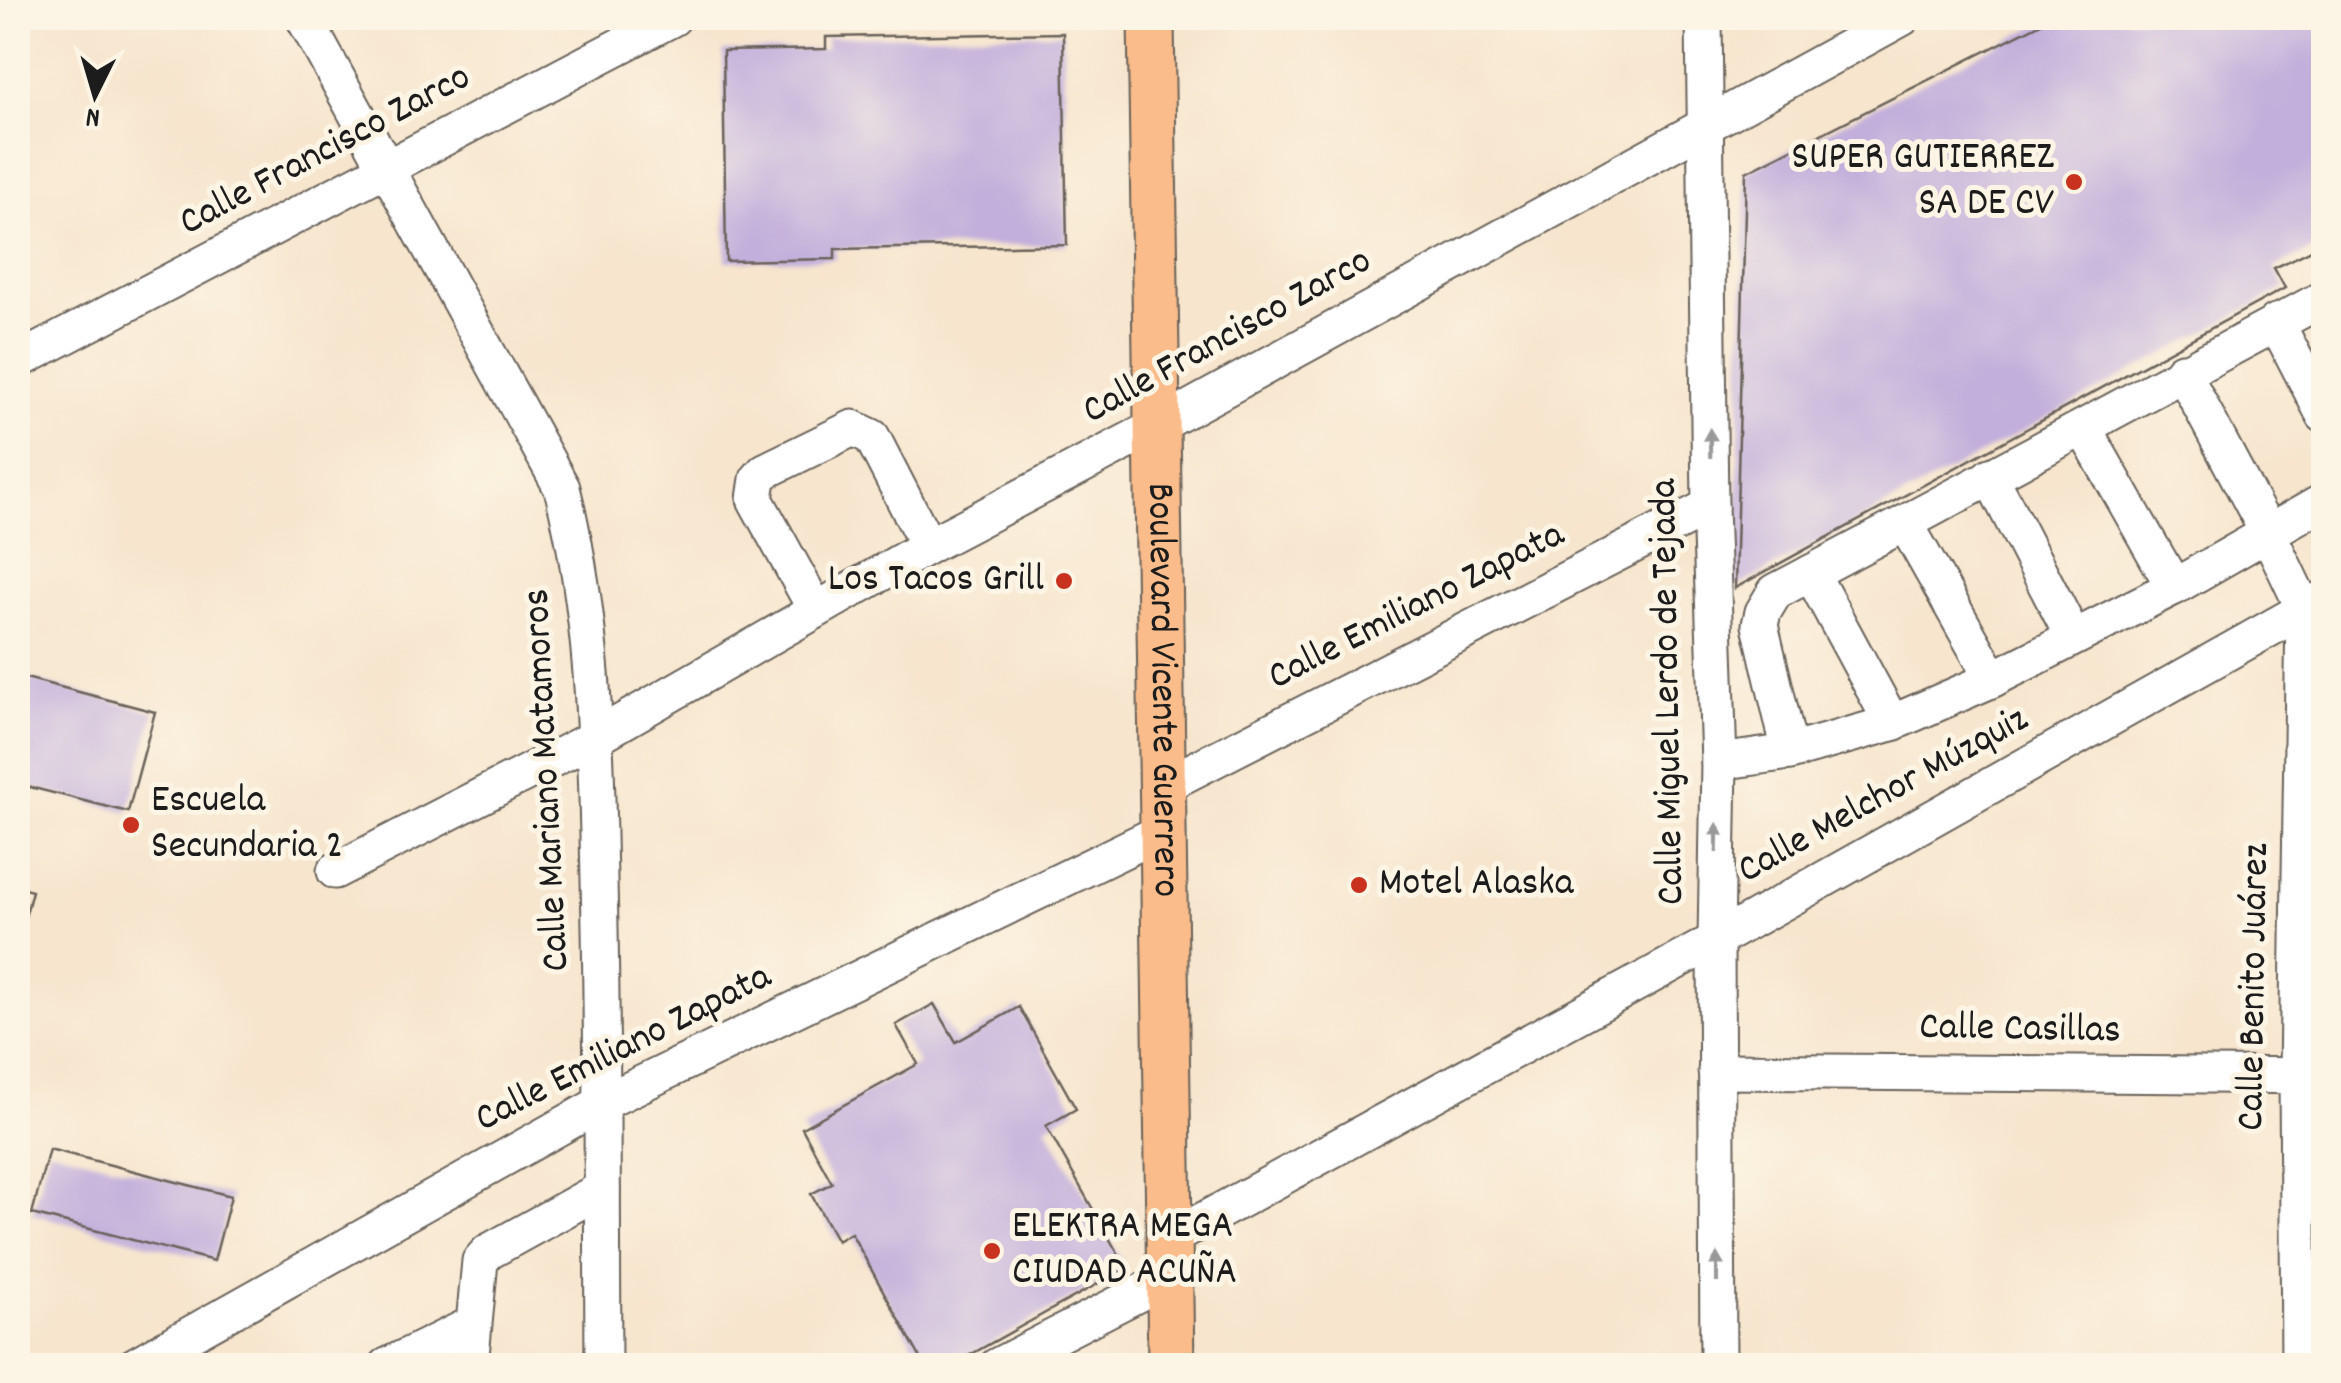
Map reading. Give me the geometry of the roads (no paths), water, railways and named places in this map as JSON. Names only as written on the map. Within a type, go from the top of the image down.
[{"type":"main road","name":"Boulevard Vicente Guerrero","points":[[1151,18],[1171,1366]]},
{"type":"street","name":"Calle Mariano Matamoros","points":[[304,18],[390,168],[562,488],[579,555],[593,666],[596,737],[604,1102],[602,1366]]},
{"type":"street","name":"Calle Francisco Zarco","points":[[18,360],[673,18]]},
{"type":"street","name":"Calle Miguel Lerdo de Tejada","points":[[1704,18],[1710,506],[1719,762],[1718,1366]]},
{"type":"street","name":"Calle Francisco Zarco","points":[[335,871],[596,737],[928,546],[1157,426],[1902,18]]},
{"type":"street","points":[[1790,752],[1760,625],[1775,592],[2324,298]]},
{"type":"street","points":[[2276,322],[2324,415]]},
{"type":"street","points":[[2182,371],[2267,531],[2314,604]]},
{"type":"street","points":[[816,610],[755,499],[758,479],[765,470],[852,428],[865,432],[872,437],[928,546]]},
{"type":"street","points":[[2084,428],[2174,587]]},
{"type":"street","points":[[1990,476],[2073,637]]},
{"type":"street","points":[[1719,762],[1790,752],[1892,724],[1993,679],[2174,587],[2324,501]]},
{"type":"street","name":"Calle Emiliano Zapata","points":[[1163,786],[1710,506]]},
{"type":"street","points":[[1905,523],[1993,679]]},
{"type":"street","points":[[1810,573],[1892,724]]},
{"type":"street","name":"Calle Melchor Múzquiz","points":[[997,1366],[1169,1258],[1716,940],[2314,604]]},
{"type":"street","name":"Calle Benito Juárez","points":[[2298,1366],[2310,1076],[2314,604]]},
{"type":"street","name":"Calle Emiliano Zapata","points":[[134,1366],[604,1102],[1163,831]]},
{"type":"street","name":"Calle Casillas","points":[[1716,1071],[2310,1076]]},
{"type":"street","points":[[470,1366],[480,1260],[602,1188]]},
{"type":"street","points":[[387,1366],[473,1324]]},
{"type":"place","name":"SUPER GUTIERREZ SA DE CV","points":[[2074,182]]},
{"type":"place","name":"Los Tacos Grill","points":[[1064,581]]},
{"type":"place","name":"Escuela Secundaria 2","points":[[131,825]]},
{"type":"place","name":"Motel Alaska","points":[[1359,885]]},
{"type":"place","name":"ELEKTRA MEGA CIUDAD ACUÑA","points":[[992,1251]]}]
